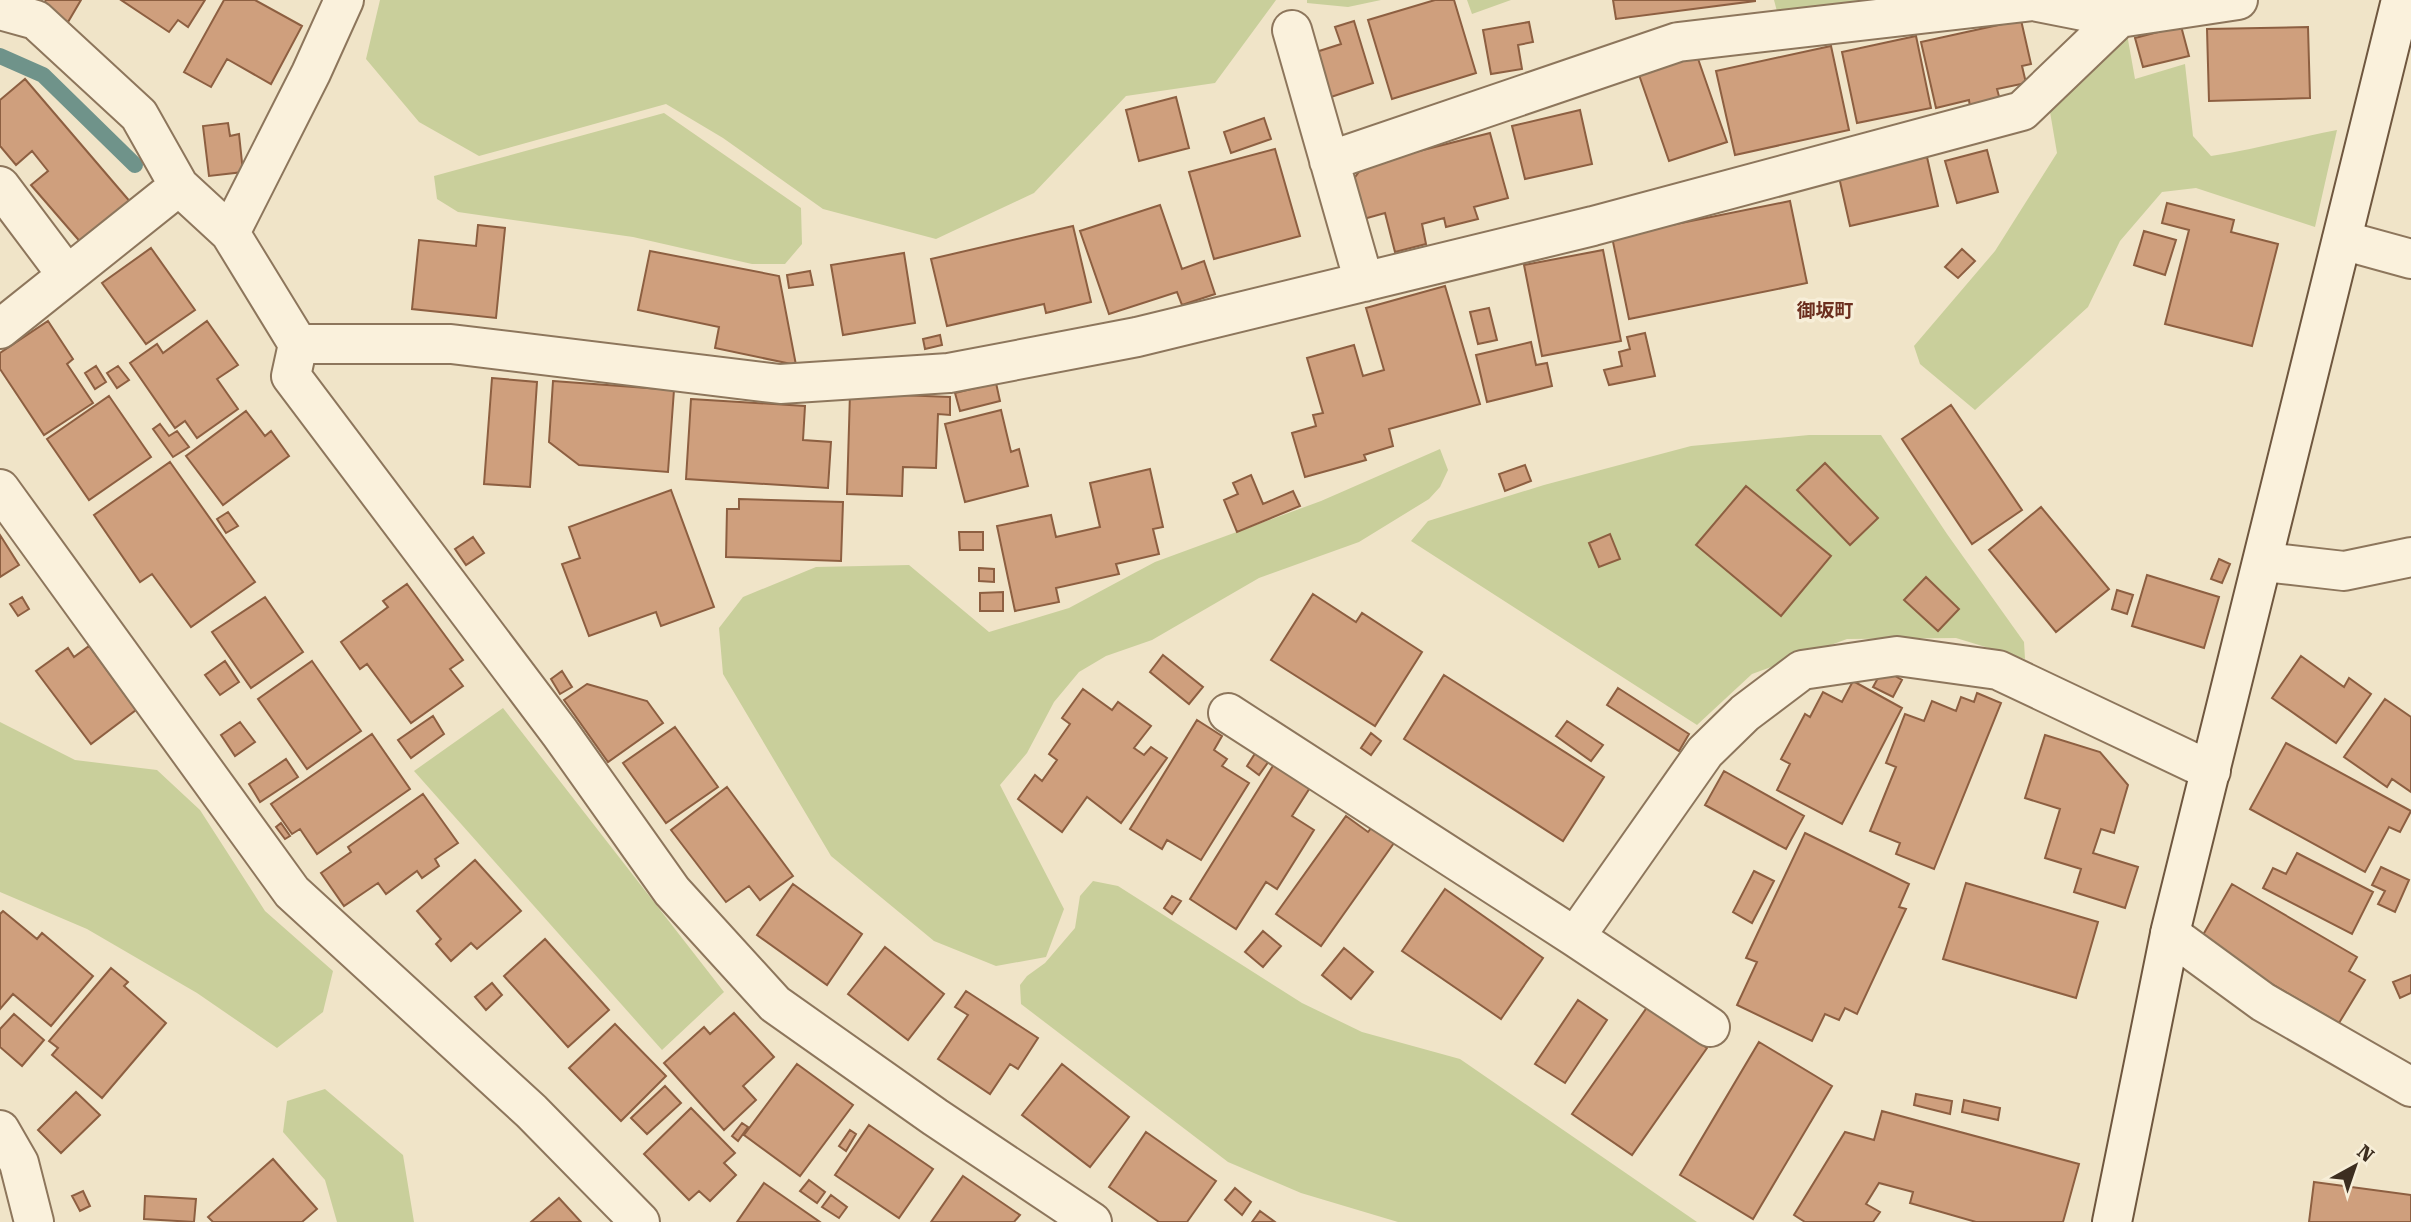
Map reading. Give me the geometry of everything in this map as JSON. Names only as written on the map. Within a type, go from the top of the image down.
[{"type":"street","points":[[230,233],[311,73],[344,0]]},
{"type":"street","points":[[1329,161],[1678,42],[1751,36],[2033,1],[2119,18],[2238,0]]},
{"type":"street","points":[[2112,1222],[2171,934],[2401,0]]},
{"type":"street","points":[[0,10],[36,20],[139,115],[179,186],[230,233],[298,344],[291,376],[560,733],[673,891],[691,911],[775,1004],[935,1117],[1092,1222]]},
{"type":"street","points":[[298,344],[451,344],[780,384],[949,373],[1137,337],[1364,282],[1593,226],[2022,111],[2119,18]]},
{"type":"street","points":[[1292,30],[1364,282]]},
{"type":"street","points":[[0,186],[67,275]]},
{"type":"street","points":[[0,329],[179,186]]},
{"type":"street","points":[[2342,240],[2411,259]]},
{"type":"street","points":[[0,489],[292,892],[531,1111],[640,1222]]},
{"type":"street","points":[[2264,562],[2344,571],[2411,557]]},
{"type":"street","points":[[1575,937],[1705,752],[1745,713],[1802,670],[1897,656],[1998,670],[2211,771]]},
{"type":"street","points":[[1228,713],[1710,1027]]},
{"type":"street","points":[[2171,934],[2263,1002],[2411,1087]]},
{"type":"street","points":[[0,1130],[19,1163],[33,1222]]},
{"type":"green space","points":[[380,0],[1276,0],[1215,83],[1126,96],[1034,193],[936,239],[823,209],[723,138],[666,104],[479,156],[419,122],[366,59]]},
{"type":"green space","points":[[1307,0],[1381,0],[1348,7],[1307,3]]},
{"type":"green space","points":[[1467,0],[1511,0],[1472,14]]},
{"type":"green space","points":[[1774,0],[1938,0],[1779,19]]},
{"type":"green space","points":[[2127,34],[2135,79],[2185,64],[2193,136],[2211,156],[2337,130],[2315,227],[2196,188],[2162,192],[2120,241],[2088,307],[1975,410],[1920,364],[1914,346],[1995,251],[2057,153],[2049,106]]},
{"type":"green space","points":[[664,113],[801,208],[802,244],[785,264],[752,264],[633,237],[458,212],[437,199],[434,176]]},
{"type":"green space","points":[[1809,435],[1881,435],[2024,642],[2025,659],[1956,638],[1847,639],[1752,674],[1697,725],[1411,541],[1428,521],[1544,485],[1691,446]]},
{"type":"green space","points":[[1440,449],[1448,470],[1440,487],[1429,499],[1359,542],[1259,578],[1152,640],[1106,656],[1079,672],[1054,702],[1027,753],[1000,785],[1064,909],[1046,957],[996,966],[934,941],[831,856],[723,674],[719,628],[743,597],[816,567],[909,565],[989,632],[1069,608],[1155,562],[1321,501]]},
{"type":"green space","points":[[503,708],[724,992],[662,1050],[414,771]]},
{"type":"green space","points":[[0,722],[75,760],[157,770],[200,810],[265,911],[333,971],[323,1012],[277,1048],[197,993],[87,929],[0,892]]},
{"type":"green space","points":[[1093,881],[1118,886],[1302,1003],[1362,1032],[1460,1059],[1697,1222],[1398,1222],[1301,1193],[1228,1162],[1021,1004],[1020,985],[1027,976],[1045,963],[1075,928],[1080,896]]},
{"type":"green space","points":[[325,1089],[403,1155],[414,1222],[337,1222],[325,1180],[283,1132],[287,1101]]},
{"type":"building","points":[[46,0],[81,0],[68,22],[42,6]]},
{"type":"building","points":[[121,0],[205,0],[188,27],[178,20],[169,32]]},
{"type":"building","points":[[224,0],[255,0],[302,26],[271,84],[227,59],[211,87],[184,72]]},
{"type":"building","points":[[1435,0],[1454,0],[1476,73],[1392,99],[1368,20]]},
{"type":"building","points":[[1613,0],[1755,0],[1755,1],[1616,19]]},
{"type":"building","points":[[2021,20],[2031,64],[2022,66],[2026,83],[1997,89],[2000,100],[1970,107],[1969,100],[1936,108],[1921,42]]},
{"type":"building","points":[[1354,21],[1373,83],[1328,98],[1313,53],[1341,44],[1335,27]]},
{"type":"building","points":[[1529,22],[1533,42],[1518,45],[1522,69],[1491,74],[1483,30]]},
{"type":"building","points":[[2181,26],[2189,56],[2143,67],[2135,38]]},
{"type":"building","points":[[2308,27],[2310,98],[2209,101],[2207,29]]},
{"type":"building","points":[[1916,36],[1931,108],[1857,123],[1842,52]]},
{"type":"building","points":[[1831,46],[1849,130],[1735,155],[1716,71]]},
{"type":"building","points":[[1696,53],[1727,142],[1669,161],[1638,72]]},
{"type":"building","points":[[25,79],[132,204],[83,245],[31,185],[48,171],[32,151],[16,165],[0,146],[0,100]]},
{"type":"building","points":[[1176,97],[1189,148],[1139,161],[1126,110]]},
{"type":"building","points":[[1580,110],[1592,164],[1525,179],[1512,126]]},
{"type":"building","points":[[1264,118],[1271,139],[1231,153],[1224,132]]},
{"type":"building","points":[[228,123],[230,136],[239,134],[243,172],[209,176],[203,126]]},
{"type":"building","points":[[1490,133],[1508,198],[1474,207],[1478,219],[1446,227],[1444,218],[1422,224],[1426,244],[1395,252],[1385,213],[1360,220],[1350,184],[1364,165]]},
{"type":"building","points":[[1275,149],[1300,236],[1214,259],[1189,172]]},
{"type":"building","points":[[1987,150],[1998,192],[1957,203],[1945,161]]},
{"type":"building","points":[[1927,157],[1938,206],[1850,226],[1839,177]]},
{"type":"building","points":[[1790,201],[1807,283],[1629,319],[1612,237]]},
{"type":"building","points":[[2167,203],[2234,220],[2231,232],[2278,244],[2252,346],[2165,324],[2189,230],[2162,223]]},
{"type":"building","points":[[1160,205],[1182,269],[1204,261],[1215,294],[1182,305],[1177,292],[1109,314],[1080,231]]},
{"type":"building","points":[[478,225],[505,228],[496,318],[412,309],[419,240],[476,246]]},
{"type":"building","points":[[1073,226],[1091,302],[1046,313],[1044,304],[947,326],[931,259]]},
{"type":"building","points":[[2144,231],[2176,240],[2165,275],[2134,265]]},
{"type":"building","points":[[151,248],[195,310],[146,344],[102,283]]},
{"type":"building","points":[[1962,249],[1975,261],[1958,278],[1945,267]]},
{"type":"building","points":[[1603,250],[1621,341],[1542,356],[1524,265]]},
{"type":"building","points":[[650,251],[779,276],[796,365],[715,348],[719,327],[638,310]]},
{"type":"building","points":[[904,253],[915,323],[843,335],[831,265]]},
{"type":"building","points":[[810,271],[813,285],[789,288],[787,275]]},
{"type":"building","points":[[1445,286],[1480,404],[1389,429],[1393,446],[1364,455],[1366,460],[1305,477],[1292,433],[1316,426],[1313,415],[1323,413],[1307,358],[1354,345],[1363,376],[1384,370],[1366,308]]},
{"type":"building","points":[[1489,308],[1497,340],[1478,344],[1470,312]]},
{"type":"building","points":[[48,321],[73,359],[67,364],[93,403],[44,435],[0,369],[0,353]]},
{"type":"building","points":[[207,321],[238,365],[217,379],[238,409],[197,438],[185,421],[175,428],[130,363],[157,344],[163,353]]},
{"type":"building","points":[[1645,333],[1655,376],[1609,385],[1604,370],[1622,366],[1619,352],[1630,349],[1627,337]]},
{"type":"building","points":[[940,335],[942,345],[925,349],[923,339]]},
{"type":"building","points":[[1531,342],[1536,365],[1547,363],[1552,386],[1487,402],[1476,355]]},
{"type":"building","points":[[96,366],[106,382],[95,389],[85,373]]},
{"type":"building","points":[[118,366],[129,380],[117,388],[107,373]]},
{"type":"building","points":[[492,378],[537,382],[530,487],[484,484]]},
{"type":"building","points":[[553,381],[674,390],[668,472],[579,465],[549,442]]},
{"type":"building","points":[[996,383],[1000,401],[960,411],[955,393]]},
{"type":"building","points":[[850,393],[950,397],[950,415],[938,414],[936,468],[903,467],[902,496],[847,494]]},
{"type":"building","points":[[109,396],[151,457],[89,500],[47,439]]},
{"type":"building","points":[[691,399],[805,406],[803,440],[831,442],[828,488],[686,479]]},
{"type":"building","points":[[1951,405],[2022,510],[1972,544],[1902,439]]},
{"type":"building","points":[[1001,410],[1011,452],[1019,449],[1028,486],[965,502],[945,424]]},
{"type":"building","points":[[246,411],[265,436],[271,431],[289,456],[223,505],[186,456]]},
{"type":"building","points":[[160,424],[169,436],[177,431],[189,447],[173,457],[153,429]]},
{"type":"building","points":[[170,462],[255,582],[191,627],[152,574],[140,582],[94,515]]},
{"type":"building","points":[[1825,463],[1878,518],[1850,545],[1797,490]]},
{"type":"building","points":[[1525,465],[1531,481],[1505,491],[1499,474]]},
{"type":"building","points":[[1150,469],[1163,527],[1153,529],[1159,554],[1116,564],[1119,574],[1056,588],[1059,602],[1015,611],[997,526],[1051,515],[1056,537],[1100,527],[1090,483]]},
{"type":"building","points":[[1251,475],[1263,504],[1293,491],[1300,506],[1237,532],[1224,500],[1238,494],[1233,483]]},
{"type":"building","points":[[1746,486],[1831,556],[1781,616],[1696,545]]},
{"type":"building","points":[[671,490],[714,607],[661,626],[656,612],[589,636],[562,564],[580,558],[569,527]]},
{"type":"building","points":[[739,499],[843,502],[841,561],[726,557],[727,509],[739,509]]},
{"type":"building","points":[[2041,507],[2109,589],[2056,632],[1989,550]]},
{"type":"building","points":[[228,512],[238,526],[226,533],[217,519]]},
{"type":"building","points":[[959,532],[983,532],[983,550],[960,550]]},
{"type":"building","points":[[1610,534],[1620,559],[1599,567],[1589,543]]},
{"type":"building","points":[[0,535],[19,565],[0,577]]},
{"type":"building","points":[[473,537],[484,553],[466,565],[455,549]]},
{"type":"building","points":[[2219,559],[2230,564],[2222,583],[2211,579]]},
{"type":"building","points":[[979,568],[994,569],[994,582],[979,581]]},
{"type":"building","points":[[2147,575],[2219,597],[2204,648],[2132,626]]},
{"type":"building","points":[[1926,577],[1959,609],[1938,631],[1904,600]]},
{"type":"building","points":[[407,584],[463,660],[450,669],[463,686],[411,723],[367,664],[360,669],[341,642],[388,607],[383,601]]},
{"type":"building","points":[[2117,590],[2133,595],[2127,614],[2112,609]]},
{"type":"building","points":[[1003,592],[1003,611],[980,611],[980,593]]},
{"type":"building","points":[[1313,594],[1356,622],[1362,613],[1422,652],[1375,726],[1271,660]]},
{"type":"building","points":[[22,597],[29,609],[18,616],[10,604]]},
{"type":"building","points":[[265,597],[303,652],[251,688],[212,632]]},
{"type":"building","points":[[89,646],[136,710],[91,744],[36,671],[68,648],[74,657]]},
{"type":"building","points":[[1163,655],[1203,687],[1189,704],[1150,672]]},
{"type":"building","points":[[2301,656],[2344,687],[2349,678],[2371,694],[2336,743],[2272,698]]},
{"type":"building","points":[[225,661],[239,682],[220,695],[205,675]]},
{"type":"building","points":[[312,661],[361,731],[307,769],[258,699]]},
{"type":"building","points":[[1883,669],[1902,680],[1893,697],[1873,687]]},
{"type":"building","points":[[562,671],[572,687],[560,694],[551,679]]},
{"type":"building","points":[[1444,675],[1604,777],[1563,841],[1404,739]]},
{"type":"building","points":[[1853,681],[1902,708],[1842,824],[1777,790],[1790,764],[1781,759],[1805,714],[1810,717],[1823,692],[1842,702]]},
{"type":"building","points":[[587,684],[647,701],[663,723],[608,762],[564,700]]},
{"type":"building","points":[[1618,688],[1689,734],[1679,751],[1607,705]]},
{"type":"building","points":[[1083,689],[1112,710],[1118,702],[1151,726],[1134,748],[1144,755],[1151,747],[1167,758],[1121,823],[1087,797],[1062,832],[1018,799],[1035,775],[1042,781],[1057,760],[1049,754],[1070,724],[1062,718]]},
{"type":"building","points":[[1977,693],[2001,703],[1934,869],[1896,854],[1900,843],[1870,831],[1896,767],[1886,763],[1905,714],[1924,721],[1932,701],[1956,711],[1961,697],[1974,702]]},
{"type":"building","points":[[2385,699],[2411,717],[2411,792],[2392,779],[2387,787],[2344,757]]},
{"type":"building","points":[[433,716],[444,734],[411,758],[398,740]]},
{"type":"building","points":[[1197,720],[1222,736],[1214,750],[1227,759],[1222,766],[1249,783],[1201,860],[1167,840],[1162,849],[1130,829]]},
{"type":"building","points":[[1567,721],[1603,745],[1591,761],[1556,736]]},
{"type":"building","points":[[240,722],[255,742],[235,756],[221,735]]},
{"type":"building","points":[[675,727],[718,787],[666,823],[623,763]]},
{"type":"building","points":[[1371,733],[1381,741],[1371,755],[1361,748]]},
{"type":"building","points":[[372,734],[410,789],[317,854],[300,829],[292,834],[271,804]]},
{"type":"building","points":[[2045,735],[2100,752],[2128,785],[2114,833],[2101,829],[2093,853],[2138,867],[2125,908],[2074,892],[2081,869],[2045,858],[2060,809],[2025,798]]},
{"type":"building","points":[[2286,743],[2411,811],[2400,832],[2389,827],[2365,872],[2250,809]]},
{"type":"building","points":[[1256,752],[1269,761],[1259,775],[1247,766]]},
{"type":"building","points":[[286,759],[298,777],[260,802],[249,784]]},
{"type":"building","points":[[1276,761],[1313,783],[1292,816],[1314,830],[1277,889],[1266,882],[1236,929],[1190,899]]},
{"type":"building","points":[[1724,771],[1804,816],[1786,849],[1705,805]]},
{"type":"building","points":[[727,787],[793,876],[760,900],[749,886],[726,902],[671,830]]},
{"type":"building","points":[[423,794],[458,843],[435,859],[439,866],[422,878],[417,871],[386,894],[378,883],[344,906],[321,873],[351,852],[348,847]]},
{"type":"building","points":[[1346,816],[1368,832],[1372,827],[1394,843],[1321,946],[1276,914]]},
{"type":"building","points":[[281,823],[290,836],[285,839],[276,827]]},
{"type":"building","points":[[1805,833],[1909,884],[1899,907],[1906,909],[1857,1014],[1845,1008],[1839,1020],[1825,1014],[1812,1041],[1737,1005],[1757,962],[1746,958]]},
{"type":"building","points":[[2297,853],[2373,892],[2352,934],[2263,888],[2273,868],[2286,874]]},
{"type":"building","points":[[475,860],[521,911],[477,949],[471,943],[451,961],[436,944],[441,939],[417,911]]},
{"type":"building","points":[[2381,867],[2409,880],[2395,912],[2378,904],[2385,891],[2372,885]]},
{"type":"building","points":[[1754,871],[1774,881],[1752,923],[1733,912]]},
{"type":"building","points":[[1966,883],[2098,922],[2076,998],[1943,959]]},
{"type":"building","points":[[793,884],[862,934],[827,985],[757,935]]},
{"type":"building","points":[[2232,884],[2357,957],[2349,971],[2365,980],[2339,1023],[2199,942]]},
{"type":"building","points":[[1445,889],[1543,958],[1501,1019],[1402,951]]},
{"type":"building","points":[[1172,896],[1181,901],[1172,914],[1164,908]]},
{"type":"building","points":[[3,911],[37,939],[42,933],[93,976],[51,1026],[13,994],[0,1009],[0,914]]},
{"type":"building","points":[[1263,931],[1281,946],[1263,967],[1245,952]]},
{"type":"building","points":[[545,939],[609,1010],[568,1047],[504,976]]},
{"type":"building","points":[[885,947],[944,994],[908,1040],[848,994]]},
{"type":"building","points":[[1344,948],[1373,972],[1351,999],[1322,975]]},
{"type":"building","points":[[111,968],[128,982],[124,986],[166,1023],[102,1098],[52,1055],[58,1048],[49,1041]]},
{"type":"building","points":[[2411,975],[2411,993],[2400,998],[2393,982]]},
{"type":"building","points":[[492,983],[502,995],[486,1010],[475,997]]},
{"type":"building","points":[[966,991],[1038,1038],[1018,1069],[1010,1064],[990,1094],[938,1059],[968,1015],[955,1007]]},
{"type":"building","points":[[1578,1000],[1607,1020],[1565,1083],[1535,1064]]},
{"type":"building","points":[[1648,1006],[1707,1048],[1632,1155],[1572,1114]]},
{"type":"building","points":[[734,1013],[774,1057],[743,1086],[756,1100],[724,1130],[664,1063],[704,1027],[710,1034]]},
{"type":"building","points":[[14,1014],[44,1040],[22,1066],[0,1047],[0,1029]]},
{"type":"building","points":[[615,1024],[666,1076],[621,1121],[569,1068]]},
{"type":"building","points":[[1759,1042],[1832,1086],[1753,1219],[1680,1175]]},
{"type":"building","points":[[797,1064],[853,1105],[800,1176],[744,1135]]},
{"type":"building","points":[[1062,1064],[1129,1117],[1090,1167],[1022,1115]]},
{"type":"building","points":[[665,1086],[681,1103],[647,1134],[631,1118]]},
{"type":"building","points":[[76,1092],[100,1115],[61,1153],[38,1130]]},
{"type":"building","points":[[1916,1094],[1952,1101],[1950,1114],[1914,1105]]},
{"type":"building","points":[[1964,1100],[2000,1108],[1998,1120],[1962,1112]]},
{"type":"building","points":[[691,1108],[735,1153],[724,1163],[736,1175],[710,1201],[699,1191],[689,1200],[644,1154]]},
{"type":"building","points":[[1882,1111],[2079,1164],[2063,1222],[1976,1222],[1910,1203],[1913,1192],[1879,1183],[1866,1204],[1880,1212],[1873,1222],[1805,1222],[1794,1215],[1845,1132],[1874,1140]]},
{"type":"building","points":[[742,1123],[748,1127],[738,1141],[732,1136]]},
{"type":"building","points":[[869,1125],[933,1169],[899,1218],[835,1175]]},
{"type":"building","points":[[850,1130],[856,1134],[846,1151],[839,1146]]},
{"type":"building","points":[[1146,1132],[1216,1181],[1187,1222],[1159,1222],[1109,1187]]},
{"type":"building","points":[[273,1159],[317,1209],[302,1222],[213,1222],[208,1217]]},
{"type":"building","points":[[963,1176],[1020,1215],[1014,1222],[931,1222]]},
{"type":"building","points":[[809,1180],[825,1192],[817,1203],[800,1191]]},
{"type":"building","points":[[2314,1182],[2411,1195],[2411,1222],[2309,1222]]},
{"type":"building","points":[[764,1183],[820,1222],[737,1222]]},
{"type":"building","points":[[1235,1188],[1251,1202],[1242,1215],[1225,1200]]},
{"type":"building","points":[[83,1191],[90,1206],[80,1211],[72,1196]]},
{"type":"building","points":[[831,1195],[847,1207],[839,1218],[822,1207]]},
{"type":"building","points":[[145,1196],[196,1199],[194,1222],[144,1219]]},
{"type":"building","points":[[559,1198],[581,1222],[531,1222]]},
{"type":"building","points":[[1260,1211],[1275,1222],[1252,1222]]},
{"type":"waterway","points":[[0,56],[43,75],[135,165]]},
{"type":"district","name":"御坂町","points":[[1825,310]]}]
